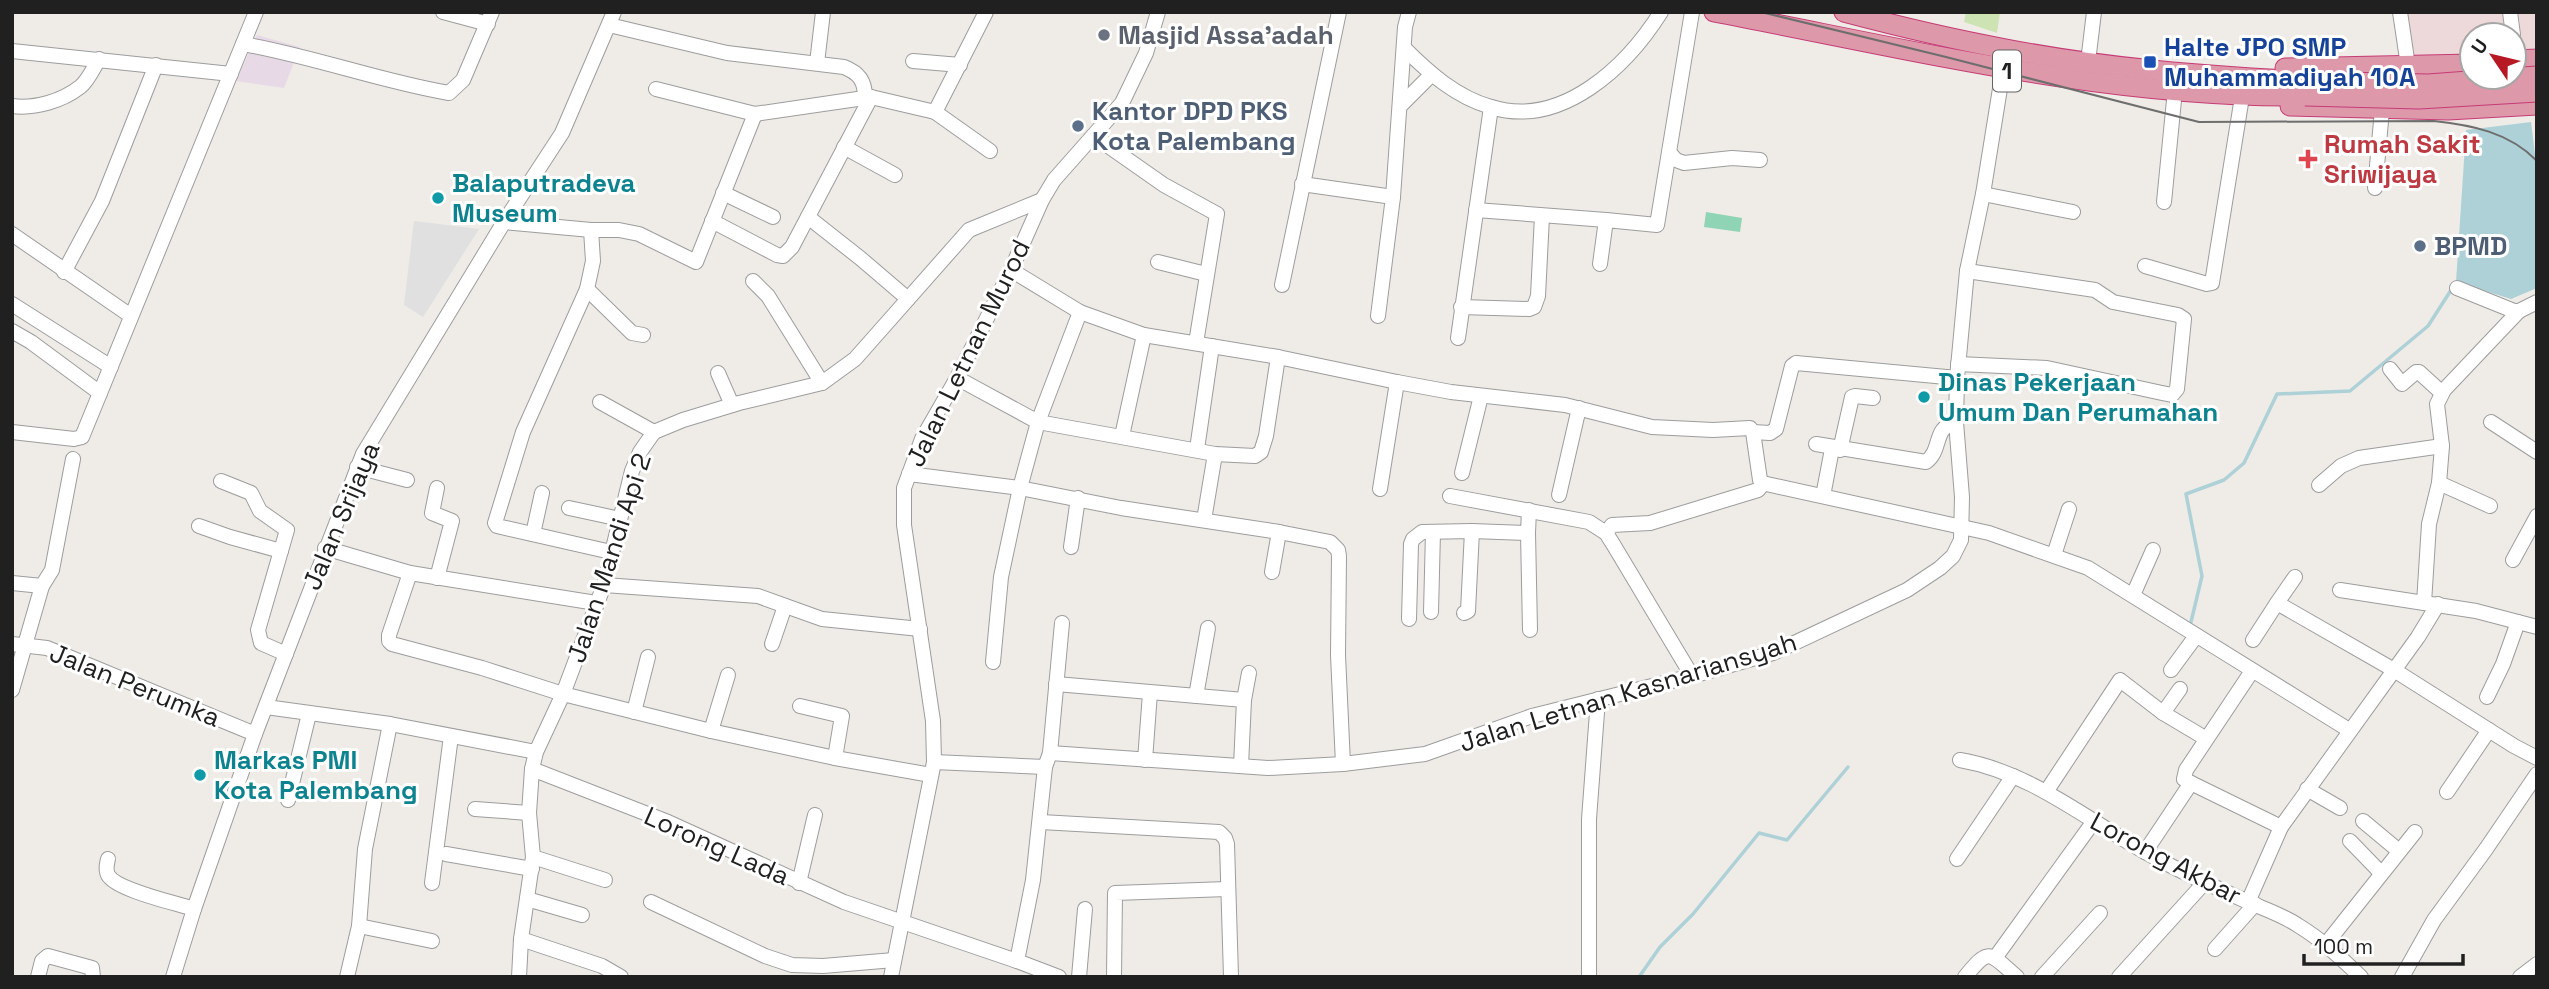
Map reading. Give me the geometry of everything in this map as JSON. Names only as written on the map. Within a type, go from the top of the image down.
[{"type":"highway","name":"1","points":[[1714,12],[2003,70],[2245,97],[2305,89],[2428,84],[2458,77]]},
{"type":"highway","name":"1","points":[[1844,12],[1973,43],[2088,62],[2254,78],[2305,89],[2418,99],[2537,92]]},
{"type":"highway","points":[[2254,78],[2273,70],[2287,68],[2458,65]]},
{"type":"highway","points":[[2468,109],[2484,97],[2486,91]]},
{"type":"highway","points":[[2245,97],[2280,106],[2382,110],[2537,105]]},
{"type":"street","points":[[12,432],[74,439],[82,437],[256,12]]},
{"type":"street","points":[[243,44],[299,55],[395,82],[449,93],[463,80],[490,18],[443,12]]},
{"type":"street","points":[[817,63],[823,12]]},
{"type":"street","points":[[935,112],[986,12]]},
{"type":"street","name":"Jalan Letnan Murod","points":[[891,977],[933,769],[933,721],[904,526],[904,488],[922,439],[957,378],[1011,270],[1042,200],[1054,180],[1122,103],[1146,53],[1158,12]]},
{"type":"street","points":[[1282,285],[1339,12]]},
{"type":"street","points":[[1378,316],[1393,197],[1409,12]]},
{"type":"street","points":[[1404,48],[1431,75],[1458,92],[1491,107],[1514,111],[1531,110],[1551,106],[1586,91],[1608,76],[1631,54],[1661,12]]},
{"type":"street","points":[[1476,210],[1657,225],[1692,12]]},
{"type":"street","points":[[2088,62],[2094,12]]},
{"type":"street","points":[[2400,12],[2408,66]]},
{"type":"street","points":[[612,18],[727,53],[844,67],[862,80],[868,97],[792,247],[780,257],[712,221]]},
{"type":"street","name":"Jalan Srijaya","points":[[173,977],[194,909],[256,734],[357,467],[504,222],[562,133],[612,18]]},
{"type":"street","points":[[12,51],[232,74]]},
{"type":"street","points":[[12,106],[29,108],[55,100],[82,86],[99,59]]},
{"type":"street","points":[[913,61],[960,65]]},
{"type":"street","points":[[64,272],[102,201],[156,65]]},
{"type":"street","name":"Jalan Letnan Kasnariansyah","points":[[410,573],[389,635],[392,644],[482,668],[563,694],[711,731],[835,758],[933,769],[1047,760],[1145,760],[1268,768],[1340,764],[1425,754],[1532,716],[1692,677],[1773,653],[1906,590],[1940,568],[1953,556],[1961,540],[1956,422],[1957,371],[1967,271],[1983,194],[2003,70]]},
{"type":"street","points":[[1401,105],[1431,75]]},
{"type":"street","points":[[656,89],[755,114],[868,97],[935,112],[990,151]]},
{"type":"street","points":[[2164,202],[2175,90]]},
{"type":"street","points":[[2145,266],[2207,284],[2212,283],[2245,97]]},
{"type":"street","points":[[1458,338],[1491,107]]},
{"type":"street","points":[[2375,188],[2382,110]]},
{"type":"street","points":[[504,222],[620,230],[639,234],[696,262],[755,114]]},
{"type":"street","points":[[1094,136],[1164,185],[1216,213],[1196,343]]},
{"type":"street","points":[[844,147],[895,175]]},
{"type":"street","points":[[1669,152],[1676,160],[1684,163],[1732,158],[1760,160]]},
{"type":"street","points":[[1302,184],[1393,197]]},
{"type":"street","points":[[723,193],[773,217]]},
{"type":"street","points":[[1983,194],[2073,212]]},
{"type":"street","name":"Jalan Mandi Api 2","points":[[519,977],[521,939],[533,863],[530,813],[532,769],[536,752],[563,694],[604,585],[632,471],[640,452],[654,432],[682,420],[822,383],[855,359],[969,230],[1042,200]]},
{"type":"street","points":[[1461,307],[1534,307],[1538,296],[1542,216]]},
{"type":"street","points":[[808,217],[908,299]]},
{"type":"street","points":[[1600,264],[1605,220]]},
{"type":"street","points":[[591,230],[593,261],[587,289],[523,432],[495,523],[497,526],[611,552]]},
{"type":"street","points":[[12,234],[131,316]]},
{"type":"street","points":[[1158,262],[1206,274]]},
{"type":"street","points":[[1011,270],[1080,312],[1144,335],[1278,357],[1397,382],[1579,408],[1651,427],[1713,430],[1749,428],[1753,432],[1770,433],[1776,429],[1796,363],[1957,371],[2047,368],[2172,395],[2176,389],[2183,319],[2178,315],[2113,302],[2095,290],[1967,271]]},
{"type":"street","points":[[753,281],[768,296],[822,383]]},
{"type":"street","points":[[2457,288],[2519,311]]},
{"type":"street","points":[[587,289],[632,333],[643,335]]},
{"type":"street","points":[[2215,949],[2252,903],[2281,827],[2418,637],[2431,604],[2429,524],[2440,483],[2442,446],[2437,404],[2442,393],[2519,311],[2537,302]]},
{"type":"street","points":[[12,304],[111,367]]},
{"type":"street","points":[[993,662],[1001,577],[1020,488],[1038,422],[1080,312]]},
{"type":"street","points":[[12,331],[100,393]]},
{"type":"street","points":[[1122,436],[1144,335]]},
{"type":"street","points":[[1197,449],[1212,346]]},
{"type":"street","points":[[957,378],[1038,422],[1215,454],[1255,456],[1261,452],[1266,436],[1278,357]]},
{"type":"street","points":[[2390,369],[2403,384],[2419,372],[2442,393]]},
{"type":"street","points":[[718,373],[732,405]]},
{"type":"street","points":[[1380,489],[1397,382]]},
{"type":"street","points":[[1462,473],[1481,396]]},
{"type":"street","points":[[1823,496],[1852,397],[1873,398]]},
{"type":"street","points":[[600,402],[654,432]]},
{"type":"street","points":[[1559,495],[1579,408]]},
{"type":"street","points":[[1816,444],[1926,463],[1933,457],[1942,429],[1947,424],[1956,422]]},
{"type":"street","points":[[2491,422],[2537,452]]},
{"type":"street","points":[[1753,432],[1760,480],[1764,484],[2000,536],[2095,572],[2349,730]]},
{"type":"street","points":[[2319,485],[2341,466],[2359,458],[2442,446]]},
{"type":"street","points":[[1204,520],[1215,454]]},
{"type":"street","points":[[12,690],[18,645],[42,586],[52,570],[73,459]]},
{"type":"street","points":[[357,467],[407,480]]},
{"type":"street","points":[[909,474],[1020,488],[1121,508],[1279,532],[1334,545],[1338,550],[1340,764]]},
{"type":"street","points":[[221,481],[251,493],[260,512],[286,528],[286,537],[258,630],[258,637],[266,646],[286,654]]},
{"type":"street","points":[[2440,483],[2490,506]]},
{"type":"street","points":[[1606,533],[1612,525],[1655,522],[1758,490],[1764,484]]},
{"type":"street","points":[[437,488],[432,513],[452,521],[437,578]]},
{"type":"street","points":[[533,534],[542,493]]},
{"type":"street","points":[[1450,496],[1589,523],[1606,533],[1692,677]]},
{"type":"street","points":[[1071,547],[1078,498]]},
{"type":"street","points":[[569,508],[620,519]]},
{"type":"street","points":[[2054,555],[2069,509]]},
{"type":"street","points":[[1529,510],[1530,630]]},
{"type":"street","points":[[2513,560],[2537,516]]},
{"type":"street","points":[[199,526],[281,551]]},
{"type":"street","points":[[1409,619],[1412,541],[1418,534],[1467,531],[1528,533]]},
{"type":"street","points":[[1272,572],[1279,532]]},
{"type":"street","points":[[1431,612],[1433,532]]},
{"type":"street","points":[[325,548],[410,573],[596,603]]},
{"type":"street","points":[[2133,595],[2153,550]]},
{"type":"street","points":[[2253,640],[2295,577]]},
{"type":"street","points":[[12,583],[42,586]]},
{"type":"street","points":[[604,585],[758,596],[822,619],[920,629]]},
{"type":"street","points":[[2340,590],[2431,604],[2537,627]]},
{"type":"street","points":[[2277,603],[2394,670],[2537,758]]},
{"type":"street","points":[[772,644],[785,606]]},
{"type":"street","points":[[1017,961],[1041,822],[1062,622]]},
{"type":"street","points":[[2487,697],[2503,664],[2518,622]]},
{"type":"street","points":[[1196,696],[1208,628]]},
{"type":"street","points":[[2171,670],[2196,636]]},
{"type":"street","name":"Jalan Perumka","points":[[18,645],[47,648],[256,734]]},
{"type":"street","points":[[634,712],[648,657]]},
{"type":"street","points":[[2252,671],[2205,738],[2184,773],[2184,779],[2281,827]]},
{"type":"street","points":[[1241,766],[1244,700],[1249,673]]},
{"type":"street","points":[[711,731],[728,675]]},
{"type":"street","points":[[2046,792],[2119,680],[2163,713],[2205,738]]},
{"type":"street","points":[[1056,684],[1244,700]]},
{"type":"street","points":[[2163,713],[2180,689]]},
{"type":"street","points":[[1145,760],[1150,693]]},
{"type":"street","points":[[1589,977],[1589,820],[1598,699]]},
{"type":"street","points":[[800,706],[842,716],[835,758]]},
{"type":"street","points":[[266,707],[390,724],[536,752]]},
{"type":"street","points":[[288,800],[309,714]]},
{"type":"street","points":[[347,977],[359,926],[365,849],[390,724]]},
{"type":"street","points":[[2447,792],[2489,730]]},
{"type":"street","points":[[432,883],[451,736]]},
{"type":"street","name":"Lorong Akbar","points":[[1960,760],[1990,766],[2046,792],[2145,852],[2205,883],[2298,925],[2326,944],[2361,977]]},
{"type":"street","name":"Lorong Lada","points":[[532,769],[668,822],[844,902],[1059,977]]},
{"type":"street","points":[[2402,977],[2434,920],[2537,774]]},
{"type":"street","points":[[1957,859],[2013,776]]},
{"type":"street","points":[[2145,852],[2191,783]]},
{"type":"street","points":[[2307,789],[2340,808]]},
{"type":"street","points":[[475,808],[530,813]]},
{"type":"street","points":[[799,883],[815,816]]},
{"type":"street","points":[[1995,958],[2094,821]]},
{"type":"street","points":[[2363,821],[2399,851]]},
{"type":"street","points":[[1041,822],[1219,832],[1227,844],[1231,977]]},
{"type":"street","points":[[2326,944],[2415,832]]},
{"type":"street","points":[[2350,841],[2381,873]]},
{"type":"street","points":[[446,854],[533,863],[605,880]]},
{"type":"street","points":[[108,859],[108,875],[118,884],[194,909]]},
{"type":"street","points":[[2119,977],[2205,883]]},
{"type":"street","points":[[1114,977],[1115,893],[1227,889]]},
{"type":"street","points":[[527,899],[582,915]]},
{"type":"street","points":[[651,902],[765,956],[792,965],[823,966],[894,960]]},
{"type":"street","points":[[1079,977],[1085,909]]},
{"type":"street","points":[[2042,977],[2100,913]]},
{"type":"street","points":[[359,926],[432,941]]},
{"type":"street","points":[[521,939],[602,966],[621,977]]},
{"type":"street","points":[[1965,977],[1982,957],[1987,955],[1995,958],[2017,977]]},
{"type":"street","points":[[38,977],[42,961],[48,956],[92,968],[93,977]]},
{"type":"street","points":[[2520,977],[2537,964]]},
{"type":"shaded area","points":[[2404,12],[2537,12],[2537,48],[2528,49],[2528,21],[2458,21],[2458,57],[2411,62]]},
{"type":"shaded area","points":[[257,35],[300,47],[284,88],[236,81]]},
{"type":"shaded area","points":[[414,221],[479,229],[423,317],[404,305]]},
{"type":"green space","points":[[1966,12],[2000,12],[1997,33],[1964,22]]},
{"type":"green space","points":[[1706,212],[1742,218],[1740,232],[1704,227]]},
{"type":"water","points":[[2531,122],[2537,170],[2537,288],[2511,299],[2456,282],[2466,130]]},
{"type":"waterway","points":[[2191,622],[2202,576],[2186,494],[2224,480],[2244,463],[2277,394],[2350,391],[2428,326],[2453,287]]},
{"type":"waterway","points":[[1639,977],[1660,947],[1693,914],[1759,833],[1787,840],[1848,767]]},
{"type":"tram line","points":[[1761,12],[2199,122],[2434,121],[2475,128],[2502,137],[2537,161]]},
{"type":"place","name":"Masjid Assa'adah","points":[[1104,35]]},
{"type":"place","name":"Halte JPO SMP Muhammadiyah 10A","points":[[2150,62]]},
{"type":"place","name":"Kantor DPD PKS Kota Palembang","points":[[1078,126]]},
{"type":"place","name":"Rumah Sakit Sriwijaya","points":[[2308,159]]},
{"type":"place","name":"Balaputradeva Museum","points":[[438,198]]},
{"type":"place","name":"BPMD","points":[[2420,246]]},
{"type":"place","name":"Dinas Pekerjaan Umum Dan Perumahan","points":[[1924,397]]},
{"type":"place","name":"Markas PMI Kota Palembang","points":[[200,775]]}]
